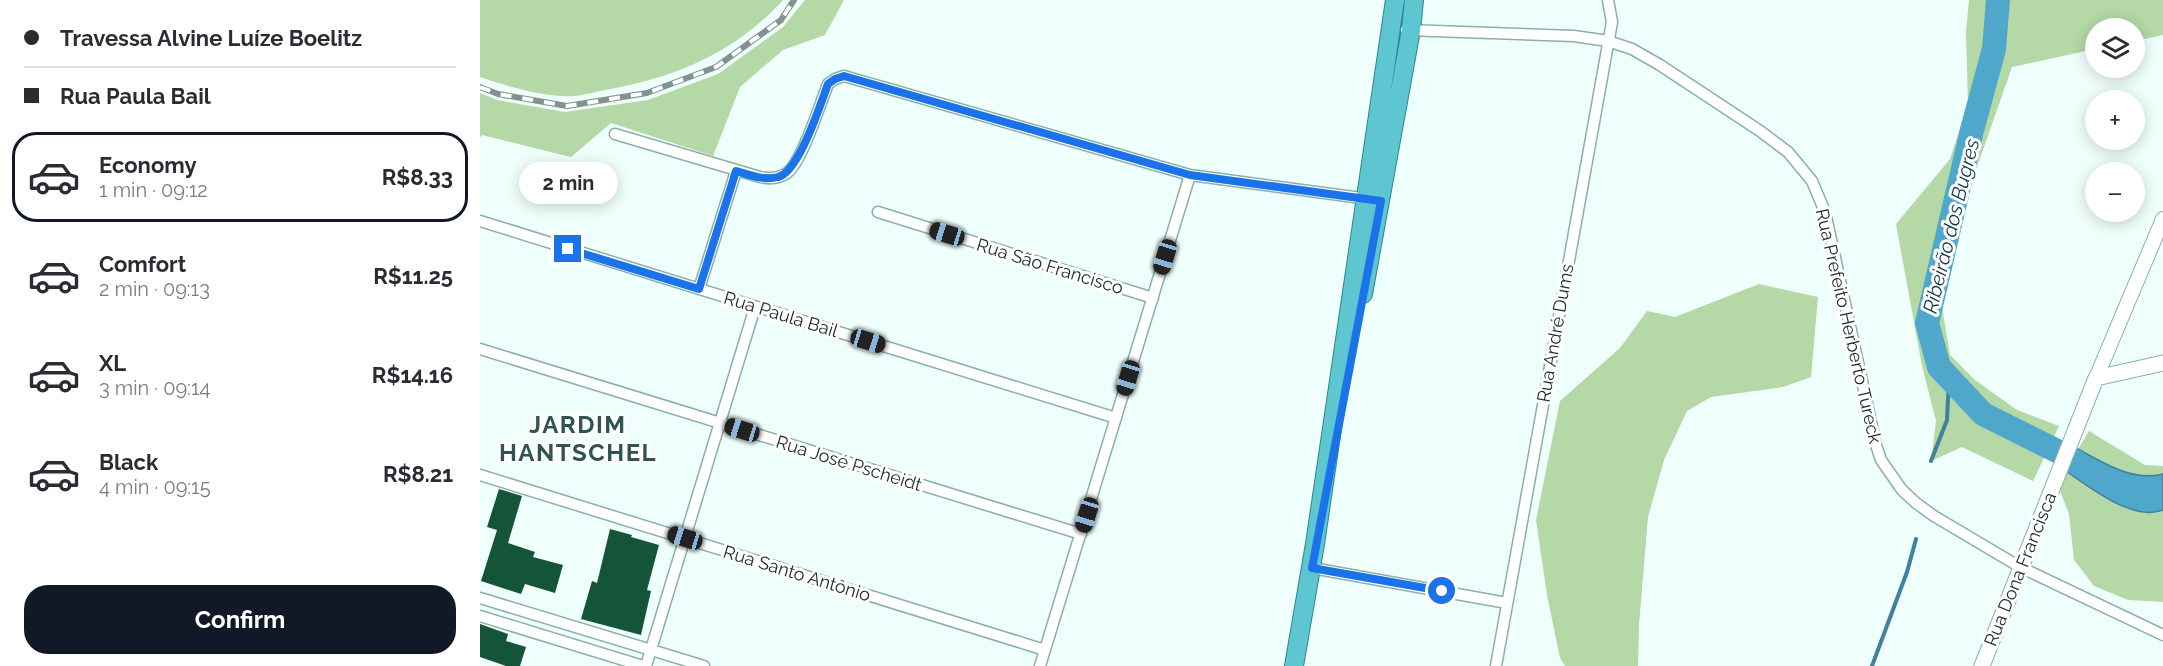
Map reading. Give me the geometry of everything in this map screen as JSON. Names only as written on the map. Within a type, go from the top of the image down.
[{"type":"highway","points":[[1373,200],[1395,0]]},
{"type":"highway","points":[[1294,666],[1373,200],[1411,30],[1414,0]]},
{"type":"main road","points":[[2096,378],[2163,363]]},
{"type":"main road","name":"Rua Dona Francisca","points":[[1982,666],[2096,378]]},
{"type":"street","name":"Rua André Dums","points":[[1496,666],[1612,22],[1608,0]]},
{"type":"street","name":"Rua Prefeito Herberto Tureck","points":[[1391,29],[1574,36],[1608,41],[1632,49],[1660,65],[1788,152],[1812,181],[1825,212],[1871,425],[1881,460],[1891,476],[1916,503],[2020,567],[2163,635]]},
{"type":"street","points":[[615,134],[736,171],[770,179],[781,177],[789,172],[799,156],[828,84],[844,76],[1190,175],[1373,200]]},
{"type":"street","points":[[699,289],[736,171]]},
{"type":"street","points":[[1041,666],[1190,175]]},
{"type":"street","name":"Rua São Francisco","points":[[878,212],[1153,298]]},
{"type":"street","points":[[2096,378],[2163,219]]},
{"type":"street","name":"Rua Paula Bail","points":[[480,221],[1116,418]]},
{"type":"street","points":[[480,616],[645,666],[756,306]]},
{"type":"street","name":"Rua José Pscheidt","points":[[480,349],[1081,534]]},
{"type":"street","name":"Rua Santo Antônio","points":[[480,475],[1046,650]]},
{"type":"street","points":[[1312,568],[1507,603]]},
{"type":"street","points":[[480,598],[704,666]]},
{"type":"green space","points":[[480,0],[783,0],[746,34],[726,48],[682,69],[636,84],[583,95],[564,96],[527,91],[480,77]]},
{"type":"green space","points":[[805,0],[844,0],[825,35],[783,50],[740,87],[713,156],[611,123],[571,157],[482,135],[480,138],[480,93],[497,100],[565,112],[648,100],[718,74],[783,27]]},
{"type":"green space","points":[[1969,0],[2163,0],[2163,35],[2145,39],[2145,18],[2085,18],[2085,51],[2012,67],[1956,227],[1941,301],[1950,355],[1975,380],[2017,410],[2059,426],[2033,481],[1962,447],[1931,461],[1936,421],[1922,366],[1896,224],[1950,159],[1968,104],[1966,32]]},
{"type":"green space","points":[[1759,284],[1818,297],[1811,377],[1783,387],[1711,397],[1687,411],[1664,460],[1648,517],[1638,666],[1565,666],[1560,658],[1547,595],[1536,520],[1560,401],[1620,348],[1647,311],[1675,317]]},
{"type":"green space","points":[[2089,431],[2145,465],[2163,466],[2163,474],[2141,475],[2119,470],[2078,449]]},
{"type":"green space","points":[[2066,471],[2103,497],[2156,513],[2163,510],[2163,602],[2128,600],[2094,586],[2074,560],[2069,514],[2060,491]]},
{"type":"water","points":[[2078,449],[2119,470],[2152,476],[2163,474],[2163,510],[2138,511],[2125,507],[2099,494],[2066,471]]},
{"type":"building","points":[[499,489],[522,496],[508,543],[535,552],[533,557],[563,565],[555,593],[525,584],[521,594],[481,581],[497,530],[487,527]]},
{"type":"building","points":[[610,529],[659,545],[647,590],[651,591],[641,635],[581,619],[592,581],[597,583]]},
{"type":"building","points":[[480,624],[508,634],[506,641],[526,647],[520,666],[506,666],[480,657]]},
{"type":"waterway","name":"Ribeirão dos Bugres","points":[[1998,0],[1994,49],[1972,130],[1927,323],[1939,367],[1983,414],[2065,455],[2086,469]]},
{"type":"waterway","points":[[1931,461],[1947,420],[1949,378]]},
{"type":"waterway","points":[[1872,666],[1907,572],[1916,539]]},
{"type":"railway","points":[[480,87],[498,94],[567,106],[647,93],[716,67],[781,20],[794,0]]},
{"type":"district","name":"JARDIM HANTSCHEL","points":[[578,438]]},
{"type":"route","points":[[568,249],[699,289],[736,171],[770,179],[781,177],[789,172],[799,156],[828,84],[844,76],[1190,175],[1381,201],[1312,568],[1442,591]]}]
